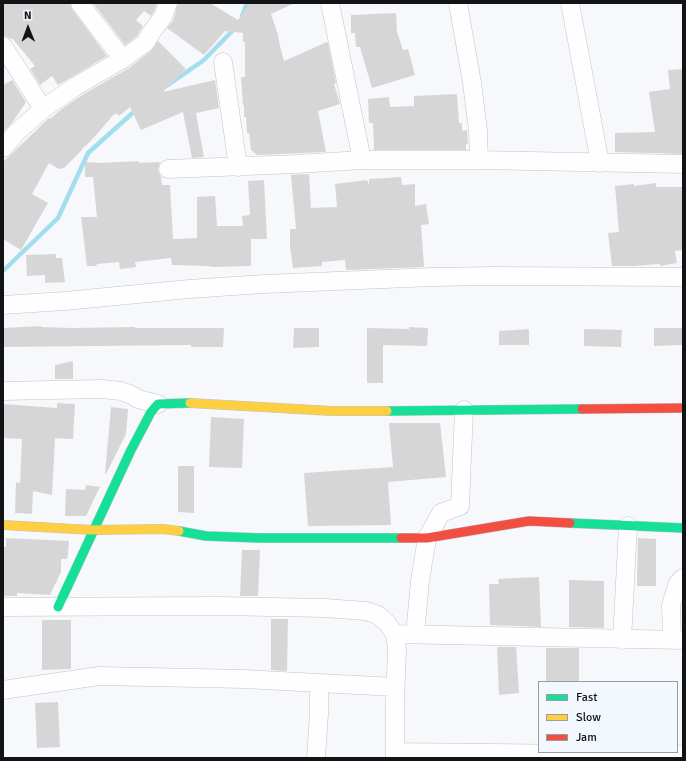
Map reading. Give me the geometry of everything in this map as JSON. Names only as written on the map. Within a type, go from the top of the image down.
[{"type":"street","points":[[80,3],[123,59]]},
{"type":"street","points":[[3,148],[10,128],[43,109],[76,86],[123,59],[145,43],[163,17],[168,3]]},
{"type":"street","points":[[330,3],[362,160]]},
{"type":"street","points":[[458,3],[473,90],[478,131],[479,160]]},
{"type":"street","points":[[570,3],[600,163]]},
{"type":"street","points":[[3,46],[43,109]]},
{"type":"street","points":[[223,62],[238,167]]},
{"type":"street","points":[[168,169],[238,167],[362,160],[479,160],[683,164]]},
{"type":"street","points":[[3,305],[58,302],[227,286],[426,277],[683,277]]},
{"type":"street","points":[[3,391],[102,389],[121,391],[138,399],[158,404],[188,403],[332,410],[683,408]]},
{"type":"street","points":[[58,607],[131,450],[151,412],[158,404]]},
{"type":"street","points":[[415,634],[420,581],[427,538],[441,513],[460,506],[464,410]]},
{"type":"street","points":[[3,525],[93,530],[163,529],[206,536],[260,538],[427,538],[529,521],[683,528]]},
{"type":"street","points":[[622,640],[628,526]]},
{"type":"street","points":[[395,634],[677,640],[671,605],[678,583],[683,578]]},
{"type":"street","points":[[3,607],[217,606],[325,608],[366,611],[378,615],[387,623],[395,634],[395,755],[683,755]]},
{"type":"street","points":[[3,690],[98,676],[244,679],[395,687]]},
{"type":"street","points":[[316,758],[320,704],[319,683]]},
{"type":"building","points":[[3,3],[70,3],[72,9],[107,56],[58,85],[52,76],[40,85],[30,69],[35,66],[12,38],[3,36]]},
{"type":"building","points":[[93,3],[157,3],[151,16],[144,11],[136,20],[143,26],[137,36],[125,45]]},
{"type":"building","points":[[178,3],[210,3],[238,20],[250,3],[295,3],[271,14],[284,61],[327,42],[328,43],[336,83],[334,84],[340,104],[318,111],[326,152],[257,155],[251,150],[249,133],[247,133],[246,117],[244,117],[241,77],[245,77],[245,42],[243,42],[243,33],[225,31],[204,55],[167,28],[173,21]]},
{"type":"building","points":[[396,13],[397,32],[403,50],[408,49],[415,75],[372,88],[360,47],[356,47],[355,33],[351,33],[351,15]]},
{"type":"building","points":[[158,41],[186,69],[163,92],[215,80],[219,108],[196,113],[204,157],[192,158],[183,112],[141,130],[130,107],[119,116],[116,113],[115,115],[114,114],[64,168],[59,169],[49,163],[32,194],[48,203],[21,250],[3,239],[3,162],[49,118],[50,119],[82,95],[129,68],[151,51]]},
{"type":"building","points":[[683,69],[683,154],[615,152],[615,133],[655,132],[649,92],[670,89],[668,70]]},
{"type":"building","points":[[12,80],[26,102],[12,123],[3,132],[3,85]]},
{"type":"building","points":[[457,94],[459,123],[462,123],[462,131],[467,130],[468,144],[466,144],[466,150],[374,150],[373,123],[369,123],[368,99],[389,97],[390,107],[414,106],[414,96]]},
{"type":"building","points":[[139,161],[139,163],[160,162],[158,170],[162,185],[170,185],[173,239],[197,238],[197,197],[215,196],[217,226],[243,226],[242,216],[250,215],[248,181],[264,180],[267,239],[251,239],[251,266],[214,267],[172,265],[171,258],[135,262],[136,267],[120,269],[119,262],[87,266],[81,217],[97,217],[93,177],[85,177],[85,162],[101,163]]},
{"type":"building","points":[[309,174],[311,208],[337,207],[335,184],[367,180],[369,186],[369,179],[401,177],[402,185],[415,184],[415,206],[426,204],[429,224],[421,225],[424,267],[346,270],[345,260],[322,262],[322,266],[293,268],[290,247],[290,229],[296,229],[291,175]]},
{"type":"building","points":[[656,183],[656,187],[683,187],[683,250],[675,251],[677,263],[660,266],[660,264],[612,266],[608,233],[619,232],[615,186],[634,184],[634,186]]},
{"type":"building","points":[[56,254],[56,258],[62,258],[65,282],[45,283],[45,275],[27,276],[26,255]]},
{"type":"building","points":[[41,326],[72,328],[224,328],[223,347],[191,347],[191,345],[3,347],[3,328]]},
{"type":"building","points":[[409,327],[428,328],[427,346],[383,345],[383,383],[367,383],[367,328],[409,329]]},
{"type":"building","points":[[294,328],[319,328],[319,347],[293,348]]},
{"type":"building","points":[[654,328],[683,328],[683,345],[654,346]]},
{"type":"building","points":[[529,329],[529,345],[499,345],[499,331]]},
{"type":"building","points":[[584,329],[622,330],[621,347],[584,346]]},
{"type":"building","points":[[73,361],[73,379],[55,379],[55,365]]},
{"type":"building","points":[[57,403],[75,404],[73,439],[55,438],[52,495],[33,491],[32,514],[15,513],[16,482],[20,483],[22,439],[3,438],[3,404],[57,408]]},
{"type":"building","points":[[111,407],[128,409],[126,434],[105,474]]},
{"type":"building","points":[[211,417],[244,419],[242,468],[209,467]]},
{"type":"building","points":[[389,423],[440,423],[446,477],[388,482],[391,525],[308,526],[304,473],[393,467]]},
{"type":"building","points":[[178,466],[194,466],[194,513],[178,512]]},
{"type":"building","points":[[86,485],[100,487],[86,516],[65,516],[66,489],[85,490]]},
{"type":"building","points":[[6,538],[69,541],[67,559],[61,559],[61,572],[50,595],[17,593],[17,596],[3,596],[3,547],[6,547]]},
{"type":"building","points":[[638,538],[656,539],[656,586],[637,586]]},
{"type":"building","points":[[242,550],[260,550],[258,596],[240,596]]},
{"type":"building","points":[[539,577],[541,627],[490,625],[489,584],[499,584],[498,579]]},
{"type":"building","points":[[569,580],[604,581],[604,628],[569,627]]},
{"type":"building","points":[[271,619],[288,619],[287,671],[271,670]]},
{"type":"building","points":[[42,620],[71,620],[71,669],[42,670]]},
{"type":"building","points":[[497,647],[516,647],[519,693],[499,695]]},
{"type":"building","points":[[546,648],[579,648],[579,681],[546,681]]},
{"type":"building","points":[[58,702],[60,747],[37,748],[35,703]]},
{"type":"waterway","points":[[242,16],[247,3]]},
{"type":"waterway","points":[[168,85],[204,60],[235,28]]},
{"type":"waterway","points":[[3,271],[58,218],[88,153],[137,109]]},
{"type":"traffic: fast","points":[[58,607],[131,450],[151,412],[158,404],[190,403]]},
{"type":"traffic: fast","points":[[387,411],[582,409]]},
{"type":"traffic: fast","points":[[570,523],[683,528]]},
{"type":"traffic: fast","points":[[179,531],[206,536],[260,538],[401,538]]},
{"type":"traffic: slow","points":[[190,403],[332,411],[387,411]]},
{"type":"traffic: slow","points":[[3,525],[93,530],[163,529],[179,531]]},
{"type":"traffic: jam","points":[[582,409],[683,408]]},
{"type":"traffic: jam","points":[[401,538],[427,538],[529,521],[570,523]]}]
